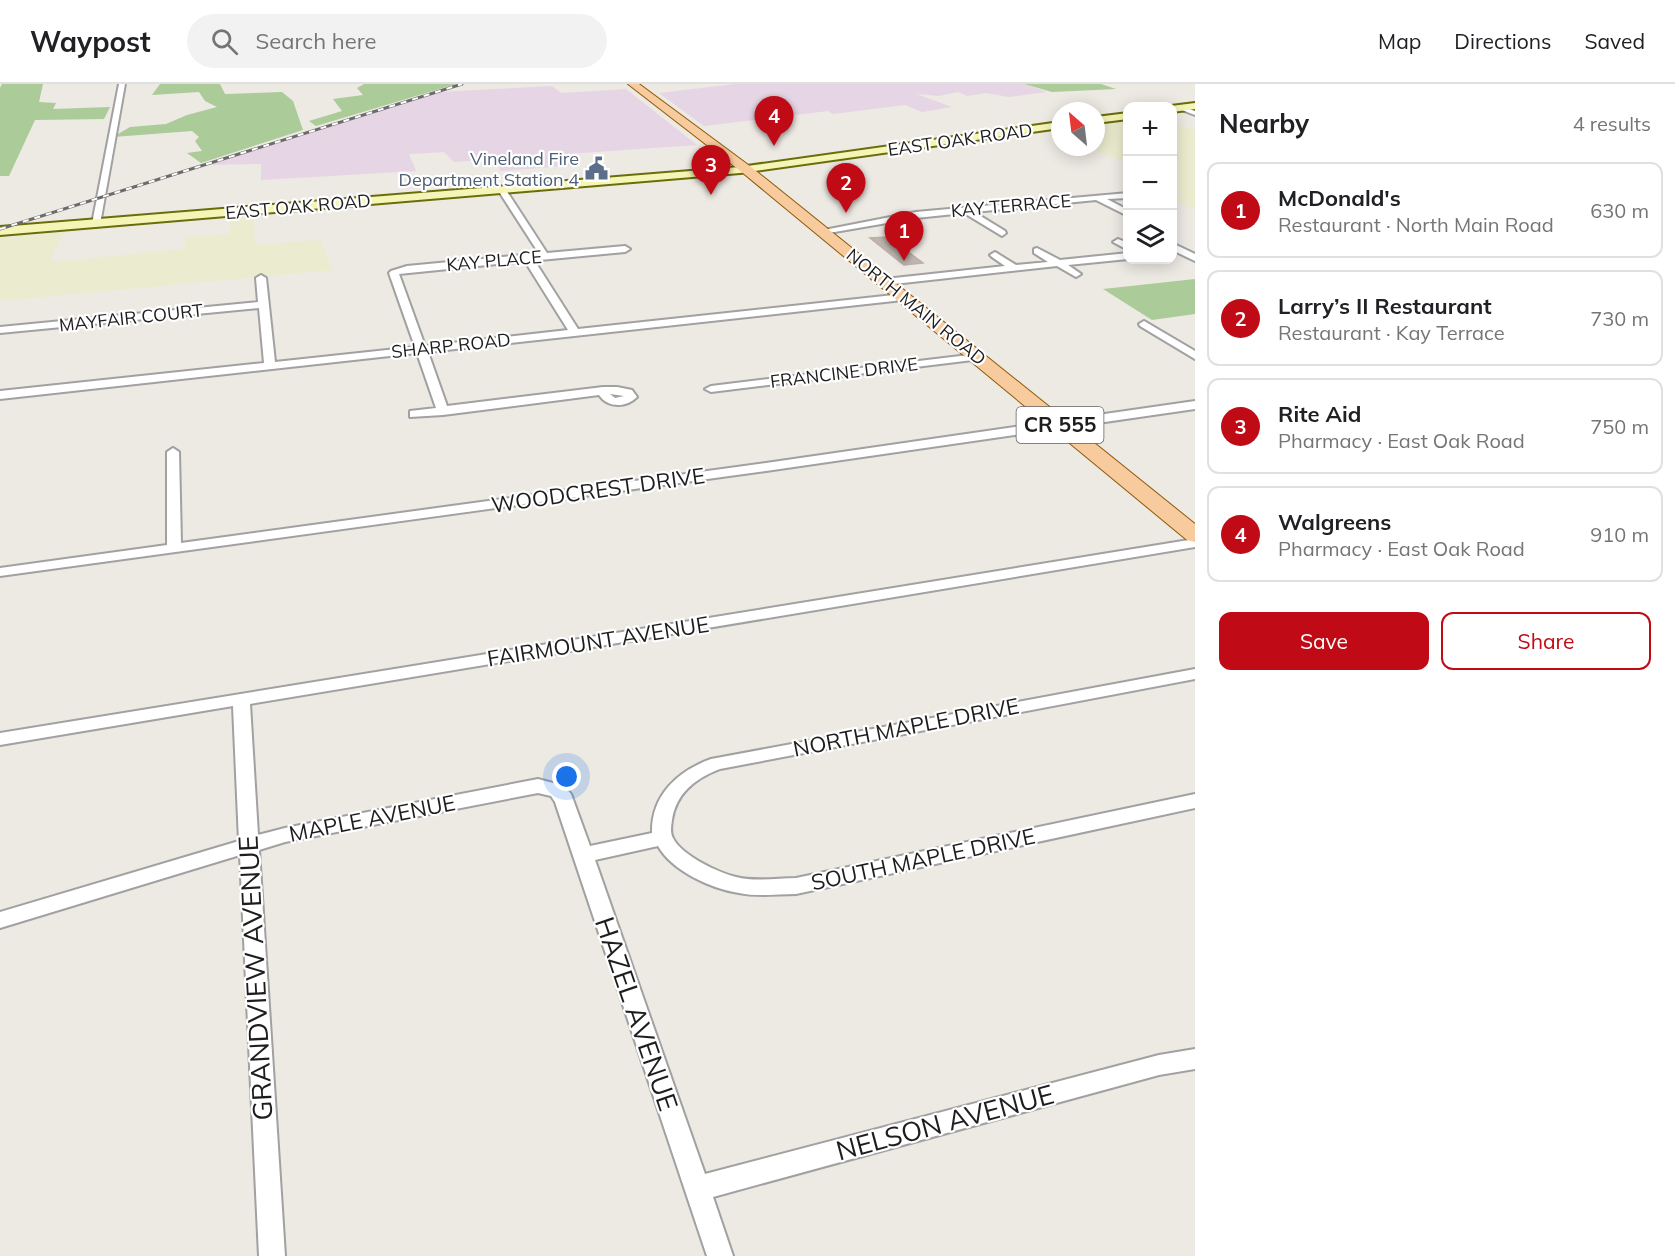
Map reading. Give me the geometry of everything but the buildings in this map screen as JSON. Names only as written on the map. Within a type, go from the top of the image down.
[{"type":"main road","name":"NORTH MAIN ROAD","points":[[633,84],[747,170],[1195,535]]},
{"type":"street","points":[[96,224],[122,84]]},
{"type":"street","points":[[1177,109],[1195,106]]},
{"type":"street","points":[[1177,109],[1195,112]]},
{"type":"street","points":[[1105,119],[1123,117]]},
{"type":"street","name":"EAST OAK ROAD","points":[[0,231],[747,170],[1051,126]]},
{"type":"street","points":[[502,190],[543,252],[531,263],[575,333]]},
{"type":"street","name":"KAY TERRACE","points":[[823,231],[916,215],[1123,196]]},
{"type":"street","points":[[1098,198],[1123,211]]},
{"type":"street","points":[[965,210],[1002,233]]},
{"type":"street","name":"KAY PLACE","points":[[421,349],[394,275],[400,271],[625,249]]},
{"type":"street","points":[[1177,250],[1195,258]]},
{"type":"street","points":[[1037,251],[1076,274]]},
{"type":"street","points":[[1016,254],[1036,266]]},
{"type":"street","points":[[995,255],[1014,268]]},
{"type":"street","points":[[885,282],[1123,257]]},
{"type":"street","points":[[1083,261],[1100,272]]},
{"type":"street","points":[[966,274],[979,283]]},
{"type":"street","points":[[943,276],[955,285]]},
{"type":"street","points":[[261,278],[270,366]]},
{"type":"street","name":"SHARP ROAD","points":[[0,395],[903,297]]},
{"type":"street","name":"MAYFAIR COURT","points":[[0,330],[262,305]]},
{"type":"street","points":[[1144,324],[1195,357]]},
{"type":"street","points":[[1176,344],[1195,342]]},
{"type":"street","points":[[421,349],[443,411]]},
{"type":"street","name":"FRANCINE DRIVE","points":[[711,389],[977,357]]},
{"type":"street","points":[[414,414],[603,391]]},
{"type":"street","name":"WOODCREST DRIVE","points":[[0,572],[1195,405]]},
{"type":"street","points":[[173,452],[174,548]]},
{"type":"street","name":"FAIRMOUNT AVENUE","points":[[0,739],[1195,543]]},
{"type":"street","name":"NORTH MAPLE DRIVE","points":[[663,838],[661,828],[671,795],[691,775],[717,763],[1195,674]]},
{"type":"street","name":"GRANDVIEW AVENUE","points":[[240,699],[272,1256]]},
{"type":"street","name":"MAPLE AVENUE","points":[[0,920],[249,845],[371,818],[539,787]]},
{"type":"street","name":"HAZEL AVENUE","points":[[539,787],[548,787],[561,795],[720,1256]]},
{"type":"street","name":"SOUTH MAPLE DRIVE","points":[[663,838],[680,857],[722,881],[738,886],[796,886],[1195,801]]},
{"type":"street","points":[[582,855],[663,838]]},
{"type":"street","name":"NELSON AVENUE","points":[[696,1189],[1159,1065],[1195,1059]]},
{"type":"shaded area","points":[[735,84],[1024,84],[1047,92],[1009,97],[986,93],[967,96],[958,92],[939,96],[916,94],[952,107],[922,112],[905,105],[833,114],[828,111],[704,126],[659,93]]},
{"type":"shaded area","points":[[552,86],[561,93],[626,89],[697,145],[567,154],[577,165],[501,171],[495,159],[454,162],[444,152],[409,154],[416,171],[261,180],[261,164],[206,165],[439,92]]},
{"type":"green space","points":[[2,84],[43,84],[39,102],[56,103],[53,109],[110,107],[104,119],[35,120],[9,176],[0,176],[0,88]]},
{"type":"green space","points":[[160,84],[220,84],[225,94],[282,92],[293,101],[303,130],[201,163],[187,153],[202,151],[195,141],[199,137],[192,131],[113,137],[130,127],[166,124],[187,115],[217,107],[205,101],[199,92],[152,95]]},
{"type":"green space","points":[[364,84],[456,84],[316,126],[309,121],[342,111],[333,99],[363,95],[357,88]]},
{"type":"green space","points":[[1024,84],[1101,84],[1116,89],[1052,92]]},
{"type":"green space","points":[[1123,119],[1123,161],[1105,154],[1105,122]]},
{"type":"green space","points":[[1177,125],[1195,130],[1195,210],[1177,201]]},
{"type":"green space","points":[[253,217],[255,245],[320,240],[333,270],[0,301],[0,238],[65,232],[52,256],[54,262],[184,249],[186,237],[230,234],[230,218]]},
{"type":"green space","points":[[1195,279],[1195,314],[1152,320],[1103,289]]},
{"type":"railway","points":[[0,229],[462,84]]},
{"type":"place","name":"Walgreens","points":[[774,146]]},
{"type":"place","name":"Vineland Fire Department Station 4","points":[[597,169]]},
{"type":"place","name":"Rite Aid","points":[[711,195]]},
{"type":"place","name":"Larry’s II Restaurant","points":[[846,213]]},
{"type":"place","name":"McDonald's","points":[[904,261]]}]
